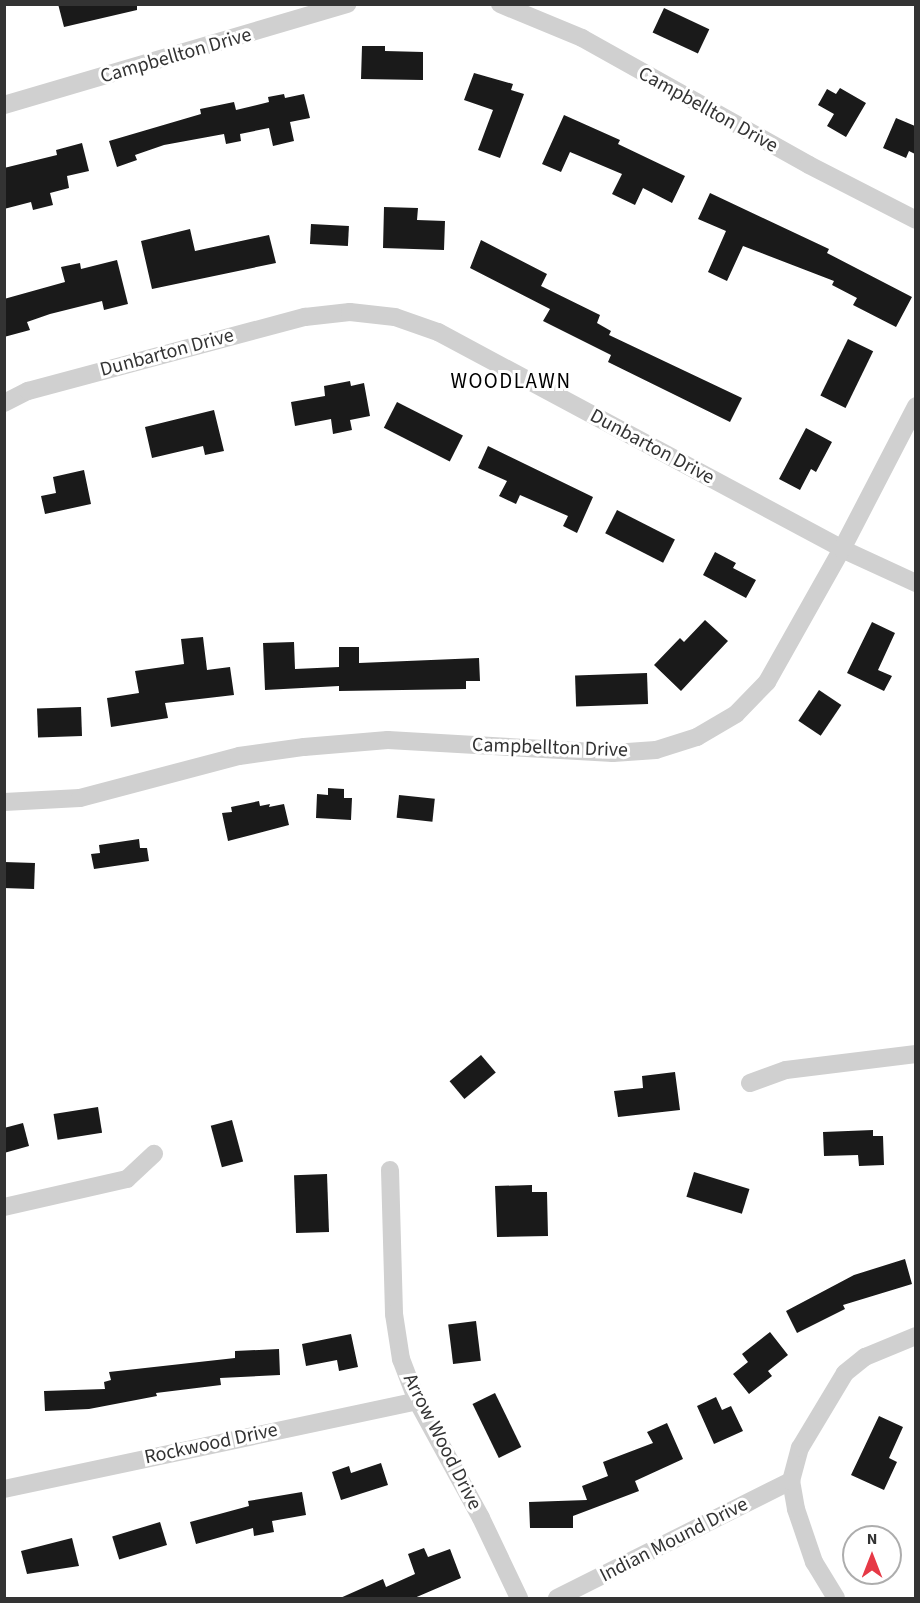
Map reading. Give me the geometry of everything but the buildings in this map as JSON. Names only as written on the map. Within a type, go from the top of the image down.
[{"type":"street","name":"Campbellton Drive","points":[[4,105],[347,4]]},
{"type":"street","name":"Campbellton Drive","points":[[500,4],[582,39],[809,165],[915,220]]},
{"type":"street","name":"Dunbarton Drive","points":[[4,403],[28,391],[305,316],[351,312],[395,317],[438,332],[842,549],[915,583]]},
{"type":"street","name":"Campbellton Drive","points":[[4,802],[80,798],[238,756],[325,745],[388,740],[613,753],[677,744],[736,714],[767,682],[842,549],[915,406]]},
{"type":"street","points":[[750,1083],[786,1070],[915,1054]]},
{"type":"street","points":[[4,1207],[127,1179],[154,1154]]},
{"type":"street","name":"Arrow Wood Drive","points":[[390,1170],[396,1337],[417,1401],[481,1518],[519,1599]]},
{"type":"street","points":[[836,1599],[824,1583],[804,1536],[791,1481],[812,1422],[845,1372],[865,1357],[915,1336]]},
{"type":"street","name":"Rockwood Drive","points":[[4,1489],[417,1401]]},
{"type":"street","name":"Indian Mound Drive","points":[[557,1599],[791,1481]]},
{"type":"district","name":"WOODLAWN","points":[[511,381]]}]
